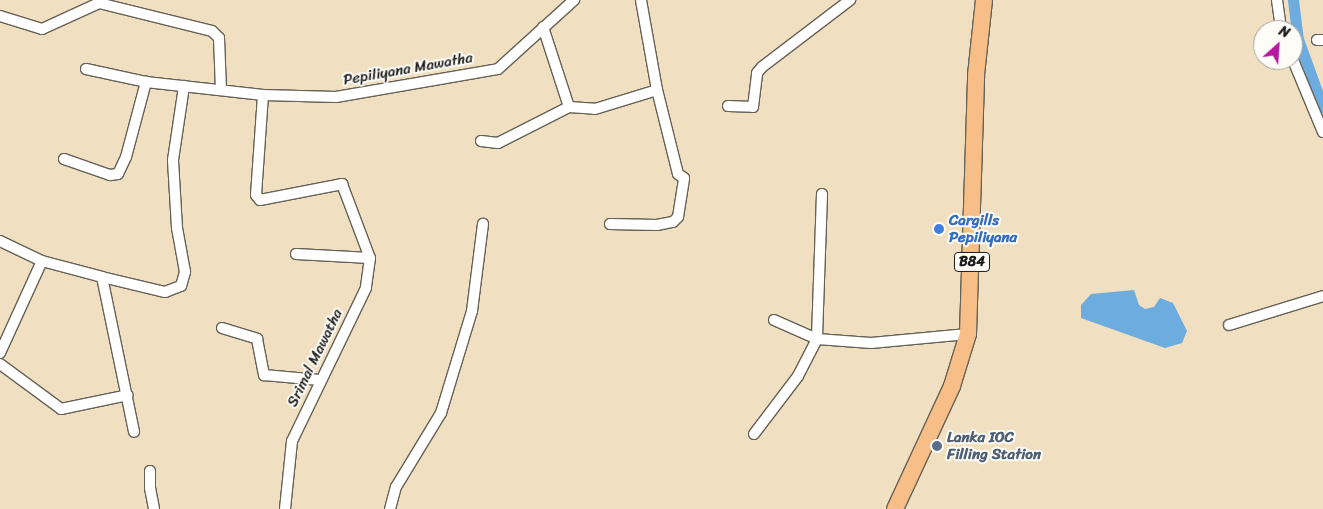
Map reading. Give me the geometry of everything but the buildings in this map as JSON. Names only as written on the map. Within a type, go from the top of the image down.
[{"type":"main road","name":"B84","points":[[896,509],[952,386],[968,334],[976,75],[984,0]]},
{"type":"street","name":"Pepiliyana Mawatha","points":[[86,69],[146,82],[263,95],[336,97],[498,69],[574,0]]},
{"type":"street","points":[[610,224],[657,225],[674,222],[678,217],[684,178],[678,174],[657,90],[641,0]]},
{"type":"street","points":[[728,106],[753,107],[756,73],[850,0]]},
{"type":"street","points":[[1277,0],[1279,20]]},
{"type":"street","points":[[0,16],[42,28],[99,3],[212,31],[219,38],[221,89]]},
{"type":"street","points":[[543,27],[568,107]]},
{"type":"street","points":[[1297,70],[1323,132]]},
{"type":"street","points":[[64,159],[110,175],[118,174],[126,157],[146,82]]},
{"type":"street","points":[[0,241],[42,261],[165,292],[182,286],[185,272],[177,228],[173,160],[184,86]]},
{"type":"street","points":[[481,141],[498,143],[568,107],[595,109],[657,90]]},
{"type":"street","name":"Srimal Mawatha","points":[[263,95],[256,195],[260,200],[342,184],[370,258],[366,288],[292,441],[285,509]]},
{"type":"street","points":[[754,434],[798,376],[817,339],[822,194]]},
{"type":"street","points":[[390,509],[396,487],[442,413],[472,310],[483,224]]},
{"type":"street","points":[[296,254],[370,258]]},
{"type":"street","points":[[0,353],[42,261]]},
{"type":"street","points":[[102,276],[128,395],[134,432]]},
{"type":"street","points":[[1229,325],[1323,296]]},
{"type":"street","points":[[774,320],[817,339],[871,343],[968,334]]},
{"type":"street","points":[[222,328],[257,339],[264,375],[320,380]]},
{"type":"street","points":[[0,364],[61,409],[128,395]]},
{"type":"street","points":[[150,471],[150,488],[154,509]]},
{"type":"water","points":[[1134,290],[1139,305],[1145,309],[1154,307],[1160,298],[1173,303],[1187,331],[1182,343],[1165,348],[1081,318],[1081,305],[1091,294]]},
{"type":"waterway","points":[[1293,0],[1298,39],[1323,108]]},
{"type":"place","name":"Cargills Pepiliyana","points":[[939,229]]},
{"type":"place","name":"Lanka IOC Filling Station","points":[[937,446]]}]
